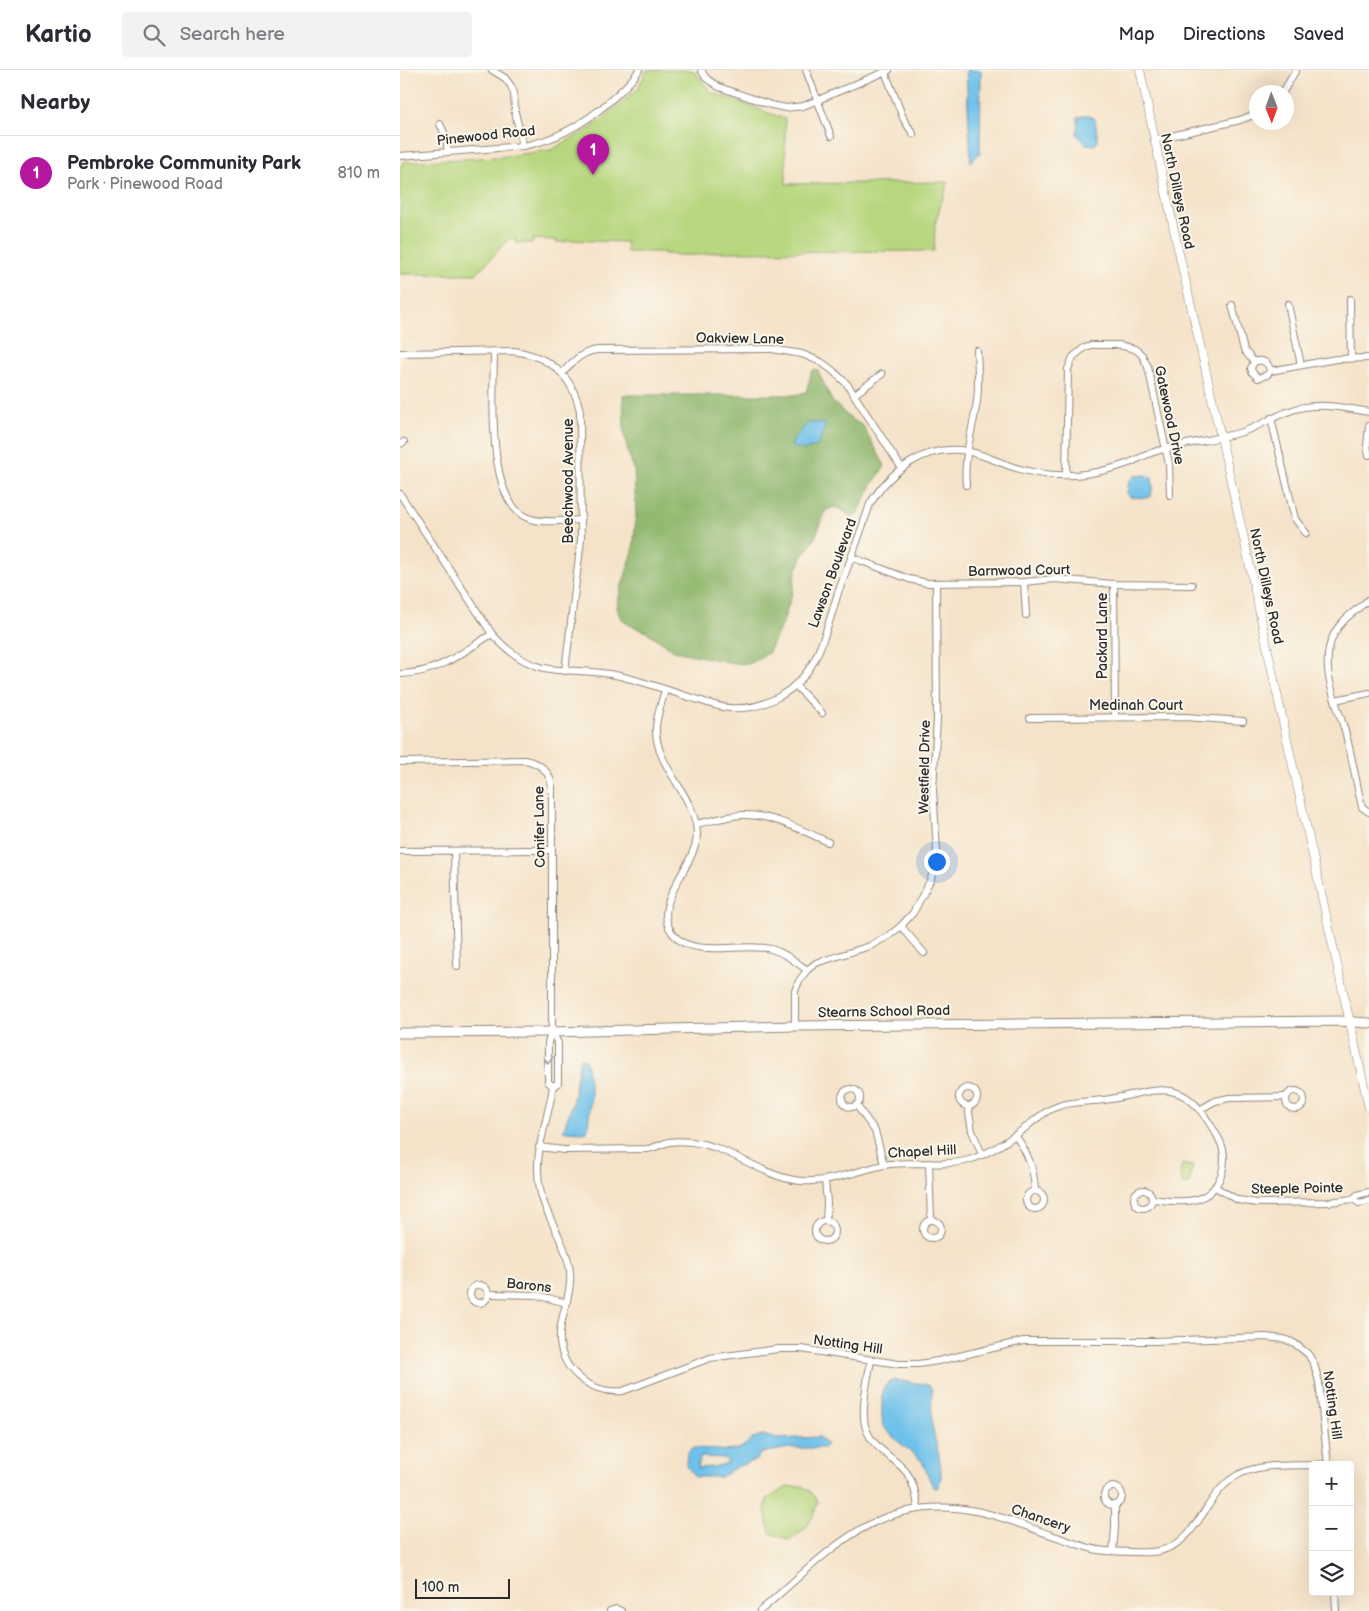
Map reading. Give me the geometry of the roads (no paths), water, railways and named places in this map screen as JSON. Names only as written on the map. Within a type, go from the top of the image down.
[{"type":"main road","name":"Stearns School Road","points":[[400,1033],[552,1032],[795,1026],[1350,1021],[1369,1023]]},
{"type":"street","points":[[492,70],[505,78],[514,93],[515,112],[523,146]]},
{"type":"street","name":"Pinewood Road","points":[[400,156],[523,146],[540,143],[560,136],[583,123],[622,91],[640,70]]},
{"type":"street","points":[[701,70],[706,78],[719,88],[771,105],[795,107],[818,100],[887,71],[904,120],[914,134]]},
{"type":"street","points":[[806,70],[831,136]]},
{"type":"street","name":"North Dilleys Road","points":[[1140,70],[1369,1108]]},
{"type":"street","points":[[1287,85],[1296,70]]},
{"type":"street","points":[[1154,140],[1249,117]]},
{"type":"street","points":[[440,124],[446,137],[448,152]]},
{"type":"street","points":[[1350,300],[1351,358]]},
{"type":"street","points":[[1288,304],[1301,366]]},
{"type":"street","points":[[1232,305],[1244,350],[1254,362]]},
{"type":"street","name":"Gatewood Drive","points":[[1066,475],[1068,369],[1073,357],[1085,347],[1092,345],[1128,346],[1142,355],[1148,367],[1169,464],[1170,495]]},
{"type":"street","name":"Oakview Lane","points":[[562,373],[578,357],[589,351],[597,350],[772,349],[802,354],[821,362],[847,384],[901,467]]},
{"type":"street","name":"Beechwood Avenue","points":[[400,353],[514,351],[531,355],[553,365],[570,384],[577,398],[580,411],[581,551],[565,671]]},
{"type":"street","points":[[966,485],[964,470],[977,401],[977,351]]},
{"type":"street","points":[[494,352],[495,452],[498,472],[510,501],[518,512],[528,519],[581,520]]},
{"type":"street","points":[[1270,370],[1266,362],[1261,360],[1254,362],[1251,368],[1256,377],[1264,378],[1270,370],[1351,358],[1369,358]]},
{"type":"street","points":[[855,394],[882,374]]},
{"type":"street","name":"Lawson Boulevard","points":[[400,494],[492,634],[503,646],[522,660],[539,667],[565,671],[607,673],[718,706],[746,708],[770,701],[795,686],[804,676],[816,657],[870,504],[884,483],[901,467],[921,457],[950,451],[967,451],[1034,472],[1066,475],[1101,471],[1166,449],[1245,431],[1288,411],[1310,407],[1338,406],[1369,412]]},
{"type":"street","points":[[1271,418],[1295,519],[1306,533]]},
{"type":"street","points":[[1369,426],[1367,446],[1369,455]]},
{"type":"street","name":"Barnwood Court","points":[[851,557],[909,579],[936,584],[1024,582],[1054,579],[1114,584],[1192,585]]},
{"type":"street","points":[[1024,582],[1026,614]]},
{"type":"street","name":"Westfield Drive","points":[[807,970],[816,963],[870,946],[890,935],[913,913],[927,890],[937,850],[933,790],[937,719],[936,584]]},
{"type":"street","name":"Packard Lane","points":[[1114,584],[1115,717]]},
{"type":"street","points":[[1369,599],[1338,627],[1330,644],[1328,668],[1334,700],[1344,731],[1362,807],[1369,812]]},
{"type":"street","points":[[400,674],[426,671],[445,664],[492,634]]},
{"type":"street","points":[[795,686],[822,713]]},
{"type":"street","points":[[665,690],[656,727],[658,746],[696,824],[694,848],[668,901],[666,909],[667,922],[674,935],[680,941],[692,947],[757,947],[772,949],[790,958],[807,970],[798,981],[795,991],[795,1026]]},
{"type":"street","points":[[1334,700],[1369,693]]},
{"type":"street","name":"Medinah Court","points":[[1030,718],[1185,717],[1243,721]]},
{"type":"street","name":"Conifer Lane","points":[[400,762],[525,760],[537,764],[547,773],[551,782],[552,1032]]},
{"type":"street","points":[[696,824],[742,815],[759,816],[828,842]]},
{"type":"street","points":[[400,851],[552,850]]},
{"type":"street","points":[[454,851],[457,966]]},
{"type":"street","points":[[901,926],[924,953]]},
{"type":"street","name":"Notting Hill","points":[[552,1032],[548,1042],[548,1082],[553,1086]]},
{"type":"street","name":"Notting Hill","points":[[552,1032],[558,1043],[558,1082],[553,1086],[551,1103],[539,1147],[538,1172],[541,1195],[566,1252],[569,1265],[570,1283],[560,1332],[561,1346],[566,1361],[575,1374],[584,1382],[608,1391],[630,1389],[710,1358],[778,1349],[800,1349],[904,1364],[928,1363],[1009,1343],[1034,1340],[1158,1341],[1265,1336],[1284,1339],[1302,1349],[1308,1354],[1316,1369],[1320,1382],[1328,1461]]},
{"type":"street","name":"Chapel Hill","points":[[539,1147],[564,1150],[647,1149],[669,1142],[692,1142],[718,1149],[775,1175],[806,1182],[825,1180],[884,1165],[960,1162],[982,1154],[1016,1136],[1046,1112],[1057,1106],[1106,1100],[1154,1090],[1167,1090],[1179,1093],[1190,1099],[1201,1109],[1220,1141],[1224,1153],[1223,1169],[1215,1187]]},
{"type":"street","points":[[1201,1109],[1229,1098],[1286,1097]]},
{"type":"street","points":[[857,1106],[875,1131],[884,1165]]},
{"type":"street","points":[[968,1106],[972,1131],[982,1154]]},
{"type":"street","points":[[1016,1136],[1030,1162],[1035,1190]]},
{"type":"street","points":[[929,1163],[931,1220]]},
{"type":"street","points":[[825,1180],[826,1221]]},
{"type":"street","points":[[1152,1199],[1179,1202],[1190,1201],[1204,1196],[1215,1187]]},
{"type":"street","name":"Steeple Pointe","points":[[1215,1187],[1238,1200],[1257,1203],[1329,1202],[1353,1199],[1357,1195],[1369,1192]]},
{"type":"street","name":"Steeple Pointe","points":[[1353,1199],[1359,1203],[1369,1201]]},
{"type":"street","name":"Barons","points":[[488,1294],[536,1295],[567,1303]]},
{"type":"street","points":[[871,1360],[864,1410],[866,1429],[876,1446],[899,1466],[910,1479],[916,1492],[918,1509]]},
{"type":"street","name":"Chancery","points":[[760,1611],[829,1550],[854,1532],[878,1520],[918,1509],[945,1508],[984,1513],[1097,1550],[1154,1552],[1174,1546],[1192,1531],[1226,1484],[1241,1473],[1262,1468],[1309,1465]]},
{"type":"street","points":[[1113,1551],[1115,1505]]},
{"type":"street","points":[[1335,1596],[1336,1611]]},
{"type":"street","points":[[610,1611],[616,1609],[621,1611]]},
{"type":"water","points":[[966,70],[981,70],[980,153],[971,162]]},
{"type":"water","points":[[1087,115],[1095,119],[1098,141],[1095,145],[1086,144],[1077,135],[1078,117]]},
{"type":"water","points":[[809,423],[824,423],[825,427],[817,446],[805,450],[792,447],[792,442]]},
{"type":"water","points":[[1145,475],[1152,478],[1151,496],[1146,498],[1130,497],[1127,493],[1129,481],[1134,476]]},
{"type":"water","points":[[580,1058],[584,1058],[586,1061],[591,1095],[588,1128],[586,1132],[563,1131],[572,1105]]},
{"type":"water","points":[[893,1380],[924,1384],[930,1386],[932,1390],[932,1422],[941,1466],[940,1482],[937,1488],[934,1488],[932,1485],[922,1461],[895,1439],[883,1426],[882,1390]]},
{"type":"water","points":[[763,1435],[777,1439],[820,1437],[827,1445],[823,1448],[789,1448],[761,1453],[756,1460],[736,1467],[720,1477],[695,1477],[686,1465],[687,1454],[691,1449],[735,1450]],"holes":[[[701,1457],[724,1458],[729,1463],[698,1468]]]},
{"type":"place","name":"Pembroke Community Park","points":[[593,175]]}]
